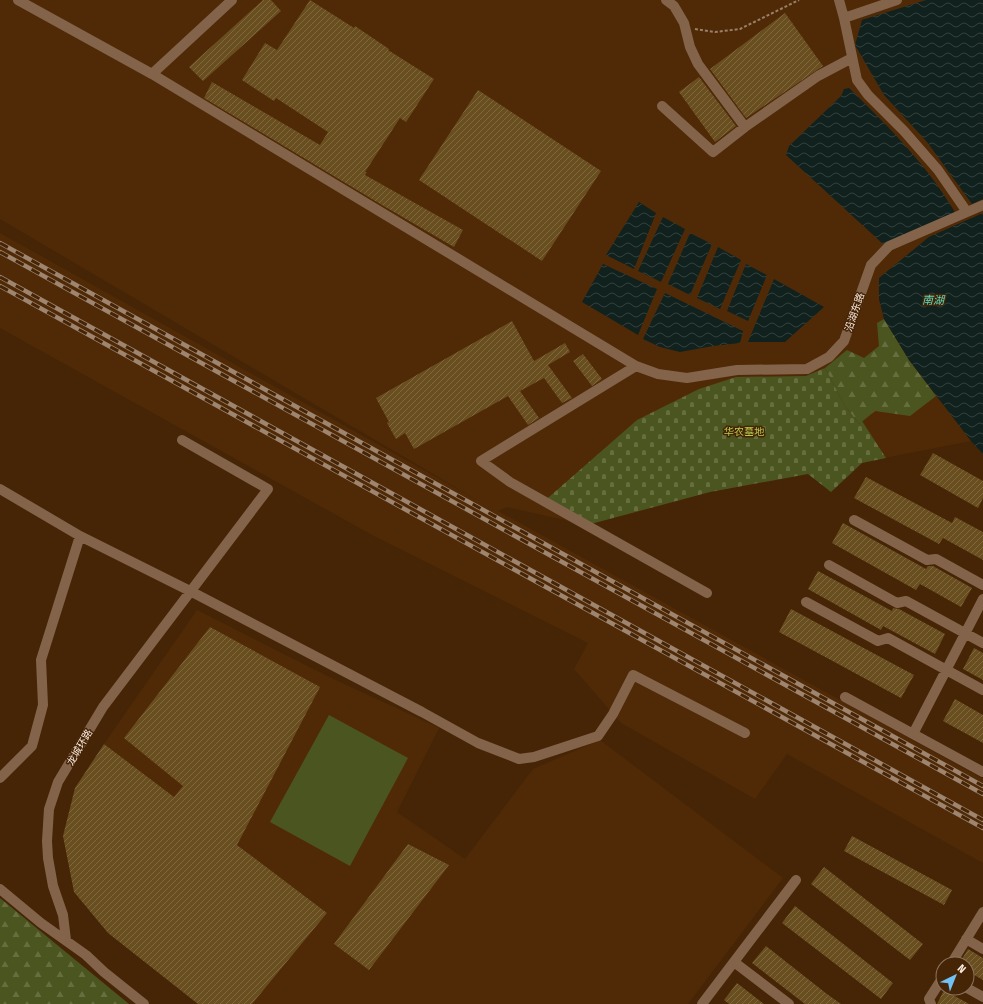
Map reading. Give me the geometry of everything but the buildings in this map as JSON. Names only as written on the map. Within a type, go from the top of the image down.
[{"type":"street","name":"沿湖东路","points":[[18,0],[152,74],[529,300],[636,366],[658,374],[687,378],[737,370],[807,369],[829,357],[844,341],[871,264],[889,246],[983,205]]},
{"type":"street","points":[[152,74],[232,0]]},
{"type":"street","points":[[666,0],[674,6],[684,23],[690,47],[698,64],[745,127]]},
{"type":"street","points":[[839,0],[857,80],[868,95],[904,131],[938,170],[967,212]]},
{"type":"street","points":[[844,18],[897,0]]},
{"type":"street","points":[[662,106],[713,152],[745,127],[818,76],[852,58]]},
{"type":"street","points":[[636,366],[480,461],[510,482],[707,593]]},
{"type":"street","name":"龙城环路","points":[[66,940],[63,916],[53,886],[48,858],[47,841],[49,809],[58,782],[103,707],[268,489],[182,440]]},
{"type":"street","points":[[0,489],[80,536],[195,587],[478,743],[519,759],[534,757],[598,736],[613,714],[633,675],[745,733]]},
{"type":"street","points":[[854,520],[927,560],[936,559],[983,584]]},
{"type":"street","points":[[0,778],[32,746],[43,705],[41,660],[80,536]]},
{"type":"street","points":[[829,565],[897,603],[906,601],[983,643]]},
{"type":"street","points":[[913,734],[983,599]]},
{"type":"street","points":[[806,602],[878,642],[888,638],[983,690]]},
{"type":"street","points":[[845,697],[983,772]]},
{"type":"street","points":[[702,1004],[796,880]]},
{"type":"street","points":[[0,889],[42,923],[66,940],[144,1004]]},
{"type":"street","points":[[956,956],[966,939],[978,930],[983,912]]},
{"type":"street","points":[[966,939],[983,949]]},
{"type":"street","points":[[734,962],[789,1004]]},
{"type":"street","points":[[931,1004],[929,999],[935,990]]},
{"type":"path","points":[[684,23],[694,29],[715,32],[740,29],[798,0]]},
{"type":"shaded area","points":[[0,0],[983,0],[983,213],[929,237],[879,279],[879,299],[884,319],[909,360],[971,441],[710,492],[587,525],[507,507],[498,511],[983,779],[983,863],[787,754],[755,799],[621,723],[574,669],[588,643],[374,536],[0,328],[0,233],[479,501],[0,219]]},
{"type":"shaded area","points":[[197,610],[323,674],[439,728],[397,812],[465,859],[533,769],[600,740],[783,878],[688,1004],[252,1004],[327,913],[104,744]]},
{"type":"green space","points":[[884,319],[909,360],[936,396],[910,416],[875,411],[859,424],[845,406],[825,368],[847,350],[864,358],[879,346],[877,323]]},
{"type":"green space","name":"华农墓地","points":[[825,368],[845,406],[859,424],[862,421],[886,458],[862,463],[831,492],[808,474],[710,492],[587,525],[541,504],[637,420],[699,389],[736,377],[806,376]]},
{"type":"green space","points":[[329,715],[408,758],[350,866],[270,822]]},
{"type":"green space","points":[[0,898],[129,1004],[0,1004]]},
{"type":"water","points":[[926,0],[983,0],[983,199],[972,204],[927,142],[884,95],[855,45],[862,20]]},
{"type":"water","points":[[849,88],[879,117],[920,163],[945,196],[956,214],[883,244],[786,155],[789,146],[841,96],[844,89]]},
{"type":"water","points":[[639,202],[656,213],[634,269],[606,255]]},
{"type":"water","name":"南湖","points":[[983,213],[983,454],[971,441],[909,360],[884,319],[879,299],[879,278],[929,237]]},
{"type":"water","points":[[663,217],[685,229],[661,282],[638,271]]},
{"type":"water","points":[[690,233],[712,244],[690,295],[668,284]]},
{"type":"water","points":[[718,247],[741,260],[720,309],[697,298]]},
{"type":"water","points":[[603,264],[657,289],[638,335],[582,302]]},
{"type":"water","points":[[746,264],[767,275],[748,321],[727,311]]},
{"type":"water","points":[[774,279],[824,307],[785,342],[748,342]]},
{"type":"water","points":[[665,293],[743,331],[740,343],[680,352],[660,347],[643,339]]},
{"type":"railway","points":[[0,243],[983,786]]},
{"type":"railway","points":[[0,252],[983,794]]},
{"type":"railway","points":[[0,277],[983,820]]},
{"type":"railway","points":[[0,286],[983,828]]}]
